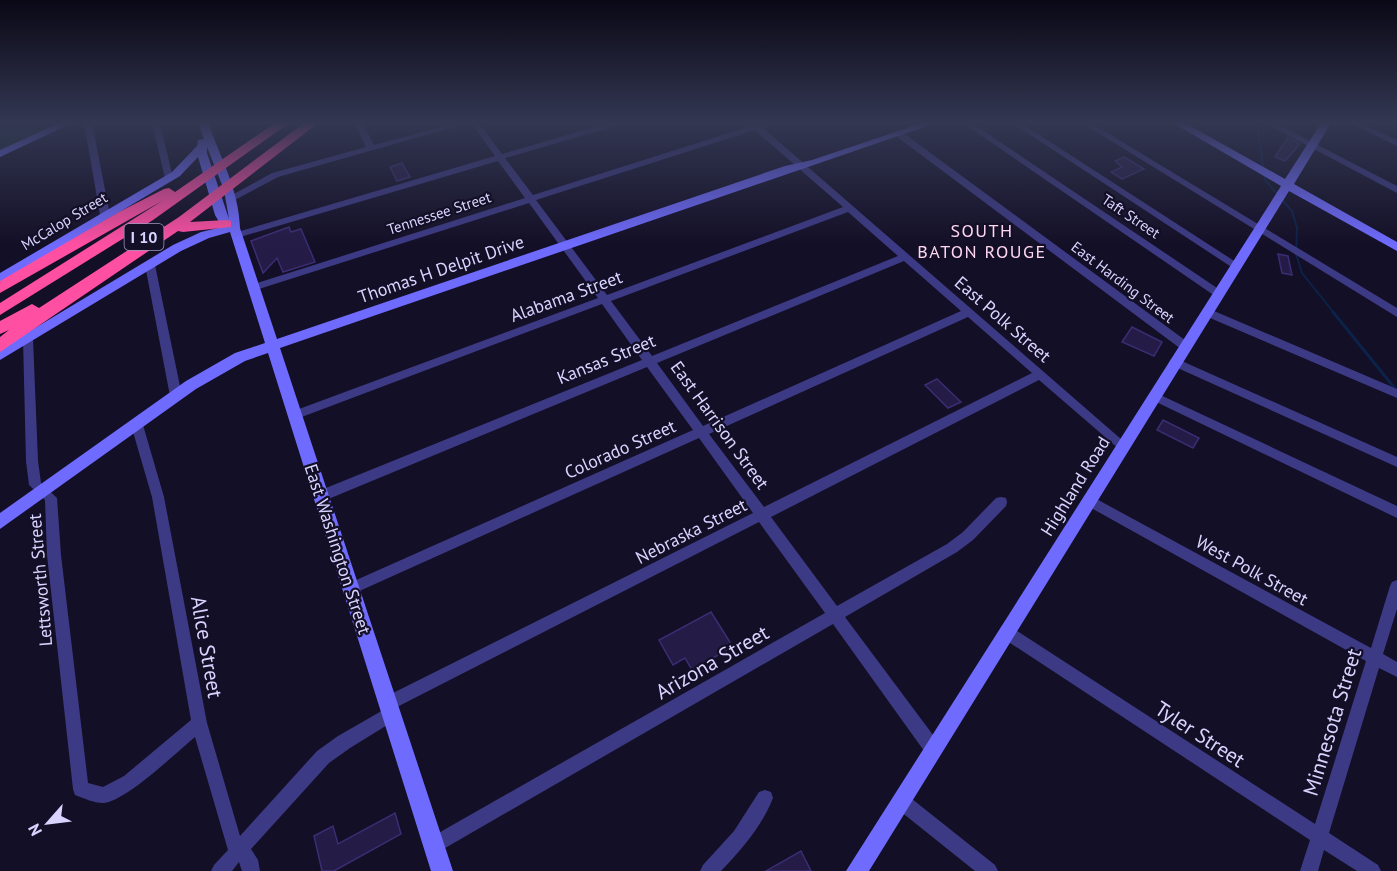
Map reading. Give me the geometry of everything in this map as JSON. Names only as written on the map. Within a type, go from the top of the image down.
[{"type":"highway","points":[[0,288],[92,233],[219,164]]},
{"type":"highway","name":"I 10","points":[[0,310],[154,213],[225,164]]},
{"type":"highway","name":"I 10","points":[[0,328],[170,220],[252,164]]},
{"type":"highway","points":[[0,345],[27,324],[184,220],[257,164]]},
{"type":"highway","points":[[0,302],[72,259],[138,214],[172,176]]},
{"type":"highway","points":[[0,345],[87,294],[183,228],[224,203]]},
{"type":"highway","points":[[183,228],[206,224],[233,228]]},
{"type":"street","points":[[96,164],[105,215]]},
{"type":"street","points":[[168,164],[172,176],[206,166],[222,168]]},
{"type":"street","name":"McCalop Street","points":[[0,279],[172,176],[185,164]]},
{"type":"street","points":[[220,164],[224,203]]},
{"type":"street","points":[[224,203],[275,175],[315,164]]},
{"type":"street","points":[[0,355],[188,242],[477,164]]},
{"type":"street","name":"East Harrison Street","points":[[507,164],[933,749]]},
{"type":"street","name":"Tennessee Street","points":[[255,287],[638,164]]},
{"type":"street","name":"East Polk Street","points":[[798,164],[1123,446]]},
{"type":"street","name":"Thomas H Delpit Drive","points":[[0,522],[176,396],[229,362],[808,164]]},
{"type":"street","name":"East Harding Street","points":[[938,164],[1185,346]]},
{"type":"street","name":"Taft Street","points":[[1026,164],[1219,294]]},
{"type":"street","points":[[1079,164],[1237,266]]},
{"type":"street","points":[[1153,164],[1397,313]]},
{"type":"street","points":[[1252,164],[1275,177],[1286,187],[1397,247]]},
{"type":"street","name":"Highland Road","points":[[857,871],[1300,164]]},
{"type":"street","points":[[1347,164],[1397,190]]},
{"type":"street","points":[[206,166],[224,203]]},
{"type":"street","name":"East Washington Street","points":[[224,203],[274,345],[350,589],[442,871]]},
{"type":"street","name":"Alabama Street","points":[[295,415],[849,208]]},
{"type":"street","name":"Kansas Street","points":[[321,496],[905,256]]},
{"type":"street","points":[[150,265],[176,396]]},
{"type":"street","name":"Colorado Street","points":[[350,589],[969,312]]},
{"type":"street","points":[[1206,312],[1397,394]]},
{"type":"street","name":"Lettsworth Street","points":[[28,339],[32,461],[35,485],[51,498],[54,555],[81,789],[104,795],[130,782],[199,723]]},
{"type":"street","points":[[1175,362],[1397,462]]},
{"type":"street","name":"Nebraska Street","points":[[220,871],[323,757],[390,708],[1041,374]]},
{"type":"street","points":[[1154,396],[1397,512]]},
{"type":"street","name":"Alice Street","points":[[136,425],[158,497],[199,723],[234,844],[249,860],[251,871]]},
{"type":"street","name":"West Polk Street","points":[[1089,500],[1397,670]]},
{"type":"street","name":"Arizona Street","points":[[434,845],[952,548],[968,536],[1001,502]]},
{"type":"street","name":"Minnesota Street","points":[[1309,871],[1397,586]]},
{"type":"street","name":"Tyler Street","points":[[1006,632],[1372,871]]},
{"type":"street","points":[[710,871],[739,842],[756,818],[765,798]]},
{"type":"street","points":[[901,801],[989,871]]},
{"type":"building","points":[[402,164],[410,177],[397,181],[390,167]]},
{"type":"building","points":[[1118,164],[1135,164],[1144,169],[1122,179],[1111,172],[1122,167]]},
{"type":"building","points":[[289,227],[291,232],[301,229],[315,262],[283,272],[277,258],[263,273],[251,241]]},
{"type":"building","points":[[1278,254],[1288,256],[1292,275],[1282,273]]},
{"type":"building","points":[[1132,327],[1162,342],[1154,356],[1122,342]]},
{"type":"building","points":[[937,379],[961,402],[948,408],[925,385]]},
{"type":"building","points":[[1163,420],[1199,438],[1193,448],[1157,430]]},
{"type":"building","points":[[711,612],[733,647],[711,659],[714,665],[695,675],[685,658],[673,665],[659,640]]},
{"type":"building","points":[[395,813],[401,834],[334,871],[322,871],[314,836],[333,826],[338,844]]},
{"type":"building","points":[[801,851],[811,871],[766,871]]},
{"type":"waterway","points":[[1263,164],[1265,180],[1292,211],[1297,228],[1296,254],[1302,273],[1334,313]]},
{"type":"waterway","points":[[1333,312],[1397,391]]},
{"type":"district","name":"SOUTH BATON ROUGE","points":[[982,240]]}]
